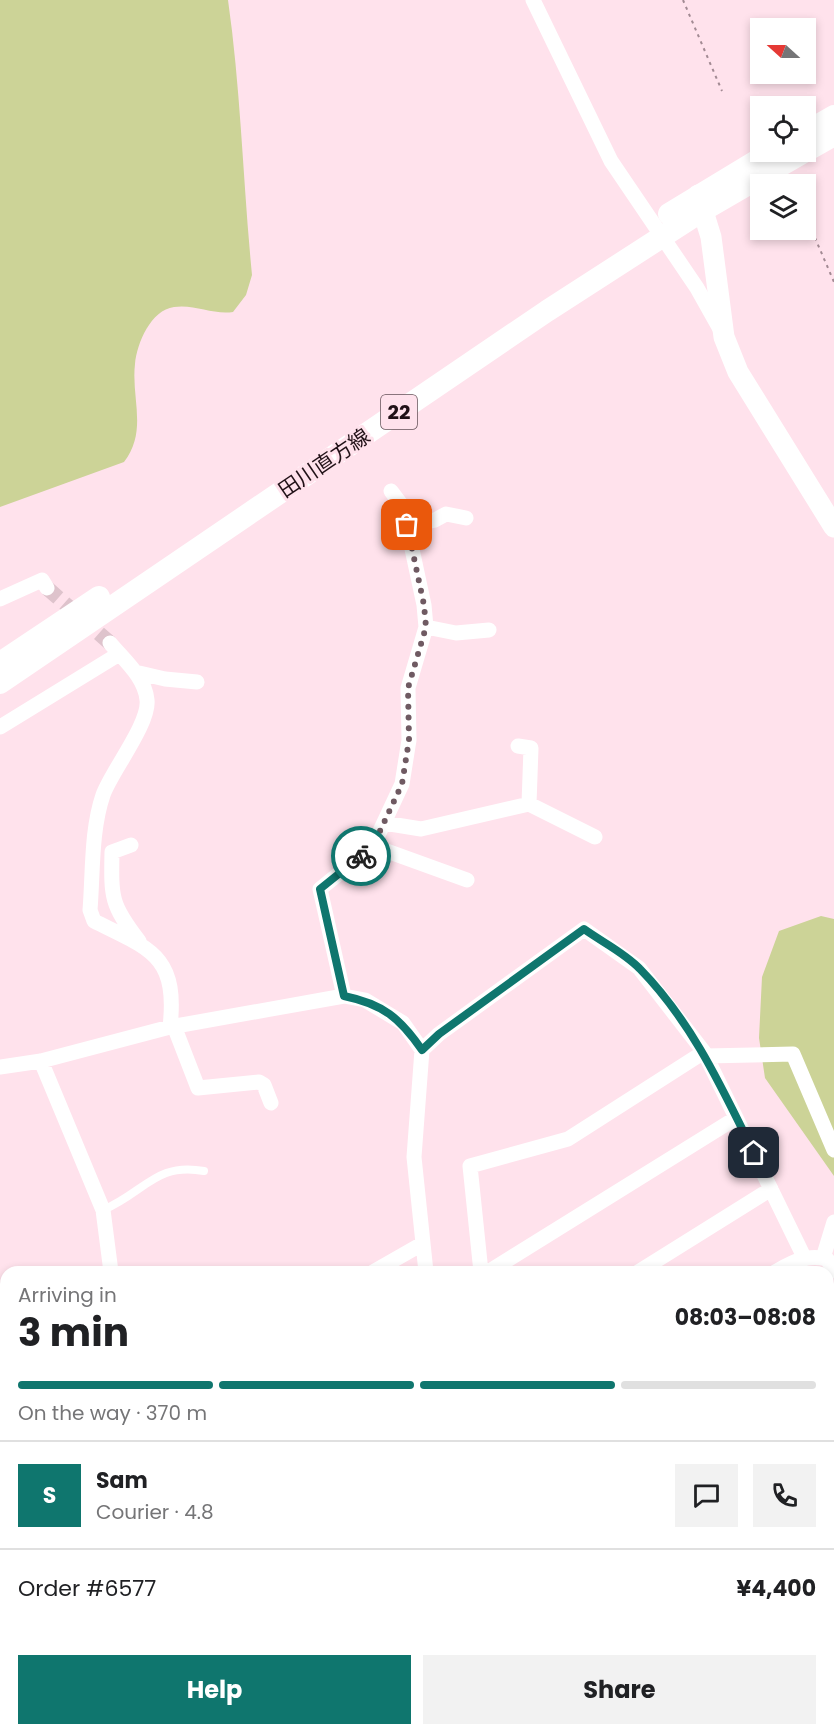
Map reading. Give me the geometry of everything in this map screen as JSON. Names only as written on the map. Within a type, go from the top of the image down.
[{"type":"main road","points":[[816,126],[834,116]]},
{"type":"main road","name":"田川直方線","points":[[816,145],[834,135]]},
{"type":"main road","name":"田川直方線","points":[[0,683],[547,311],[757,162]]},
{"type":"main road","name":"田川直方線","points":[[0,663],[700,202],[782,162]]},
{"type":"street","points":[[533,0],[611,161],[697,288],[724,337],[738,372],[834,527]]},
{"type":"street","points":[[700,202],[711,237],[724,337]]},
{"type":"street","points":[[344,996],[320,889],[373,846],[402,784],[409,740],[408,688],[426,627],[424,605],[403,507],[392,491]]},
{"type":"street","points":[[407,525],[435,520],[446,514],[466,518]]},
{"type":"street","points":[[0,599],[42,580],[47,588]]},
{"type":"street","points":[[426,627],[456,633],[489,630]]},
{"type":"street","points":[[0,727],[114,649],[140,679],[148,701],[142,721],[103,795],[97,825],[90,910],[94,921],[141,944]]},
{"type":"street","points":[[135,672],[165,679],[197,681]]},
{"type":"street","points":[[518,746],[531,748],[529,804]]},
{"type":"street","points":[[384,823],[421,829],[529,804],[595,837]]},
{"type":"street","points":[[131,845],[112,852],[111,895],[119,916],[141,944],[161,962],[173,997],[172,1026],[198,1089],[259,1082],[264,1085],[271,1103]]},
{"type":"street","points":[[373,846],[467,880]]},
{"type":"street","points":[[422,1050],[439,1034],[584,929],[639,968],[705,1054],[804,1257]]},
{"type":"street","points":[[0,1067],[41,1061],[172,1026],[344,996],[365,1000],[403,1023],[422,1050],[414,1158],[425,1266]]},
{"type":"street","points":[[480,1266],[470,1166],[568,1139],[705,1054],[793,1054],[834,1150]]},
{"type":"street","points":[[41,1061],[103,1210],[110,1266]]},
{"type":"street","points":[[498,1266],[736,1118]]},
{"type":"street","points":[[648,1266],[771,1189]]},
{"type":"street","points":[[823,1258],[834,1222]]},
{"type":"street","points":[[384,1266],[422,1244]]},
{"type":"street","points":[[787,1266],[804,1257],[827,1259],[831,1266]]},
{"type":"lane","points":[[103,1210],[123,1201],[165,1171],[186,1168],[204,1171]]},
{"type":"path","points":[[682,0],[722,91]]},
{"type":"path","points":[[816,240],[834,282]]},
{"type":"green space","points":[[0,0],[228,0],[236,68],[252,275],[246,295],[233,312],[226,313],[182,306],[166,309],[152,321],[142,338],[136,356],[134,377],[137,426],[131,450],[124,462],[0,507]]},
{"type":"green space","points":[[821,916],[834,919],[834,1176],[765,1078],[759,1038],[762,977],[779,931]]},
{"type":"tunnel","points":[[47,588],[110,643]]},
{"type":"way so far","points":[[361,856],[373,846],[402,784],[409,740],[408,688],[426,627],[424,605],[407,525]]},
{"type":"route","points":[[361,856],[320,889],[344,996],[365,1000],[380,1007],[403,1023],[422,1050],[439,1034],[584,929],[639,968],[666,999],[704,1052],[754,1153]]}]
